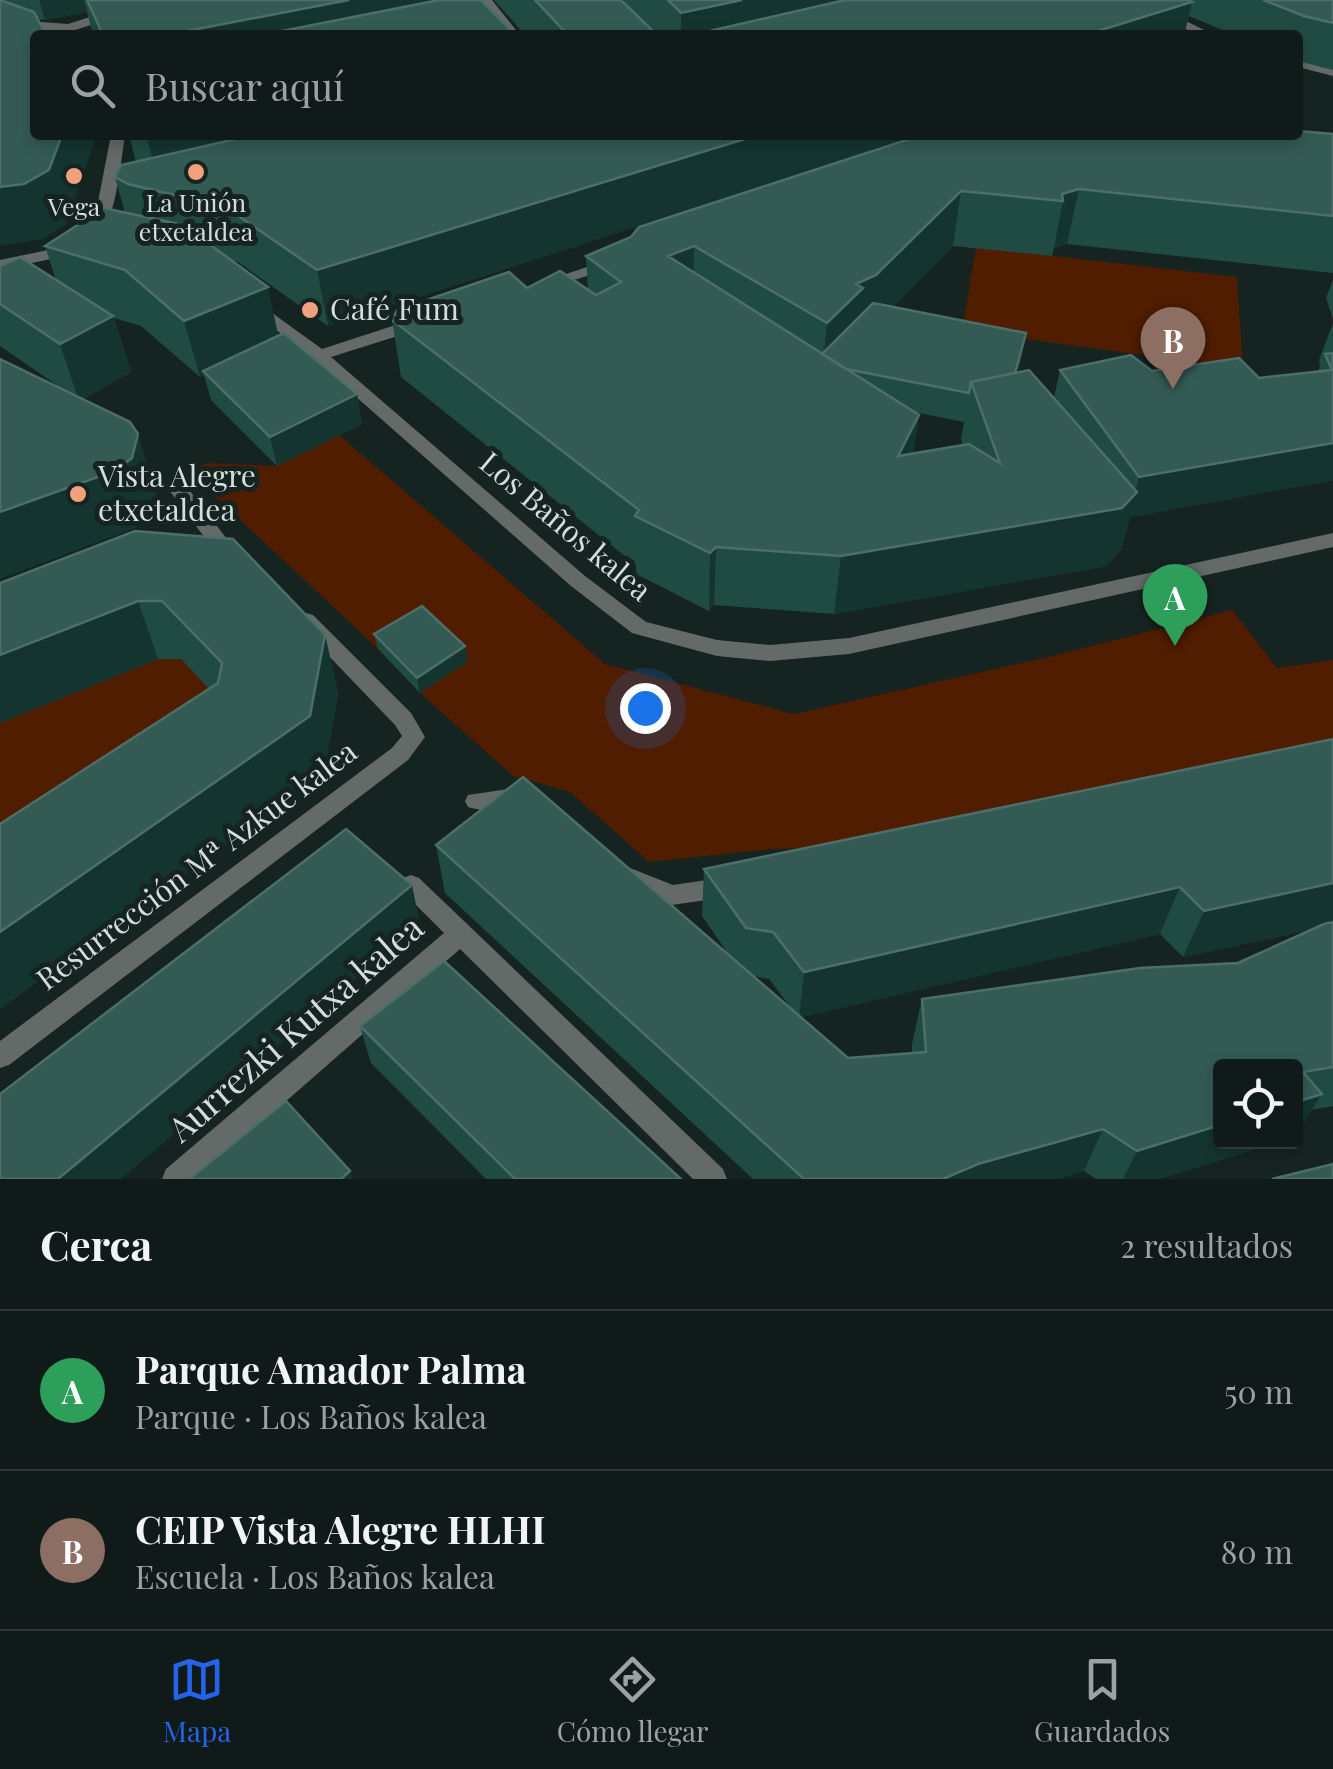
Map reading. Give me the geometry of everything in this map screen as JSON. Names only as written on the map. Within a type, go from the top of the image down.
[{"type":"street","points":[[486,0],[510,30]]},
{"type":"street","points":[[1134,0],[1197,30]]},
{"type":"street","points":[[72,30],[94,16],[131,10]]},
{"type":"street","points":[[0,23],[61,30]]},
{"type":"street","points":[[1303,64],[1333,72]]},
{"type":"street","points":[[84,248],[96,233],[104,212],[117,140]]},
{"type":"street","points":[[104,212],[124,208]]},
{"type":"street","points":[[0,265],[84,248],[114,249]]},
{"type":"street","points":[[529,289],[622,260]]},
{"type":"street","name":"Los Baños kalea","points":[[242,295],[319,355],[578,581],[640,628],[716,648],[770,652],[848,646],[1333,540]]},
{"type":"street","points":[[319,355],[436,318]]},
{"type":"street","points":[[176,486],[241,570],[214,566]]},
{"type":"street","name":"Resurrección Mª Azkue kalea","points":[[0,1056],[400,754],[414,736],[292,605]]},
{"type":"street","points":[[476,801],[529,796],[547,803]]},
{"type":"street","points":[[615,864],[652,890],[672,895],[753,882]]},
{"type":"street","points":[[411,885],[713,1179]]},
{"type":"street","name":"Aurrezki Kutxa kalea","points":[[176,1179],[461,933]]},
{"type":"shaded area","points":[[976,247],[1237,277],[1243,368],[962,331]]},
{"type":"shaded area","points":[[339,435],[605,664],[794,714],[1053,656],[1232,610],[1277,668],[1333,660],[1333,739],[953,816],[845,847],[773,849],[649,862],[570,792],[513,776],[420,693],[466,662],[378,649],[189,472],[207,463],[277,466]]},
{"type":"shaded area","points":[[158,659],[181,659],[240,721],[0,900],[0,723]]},
{"type":"building","points":[[0,0],[34,12],[43,30],[30,30],[30,140],[60,140],[49,170],[24,184],[0,187]]},
{"type":"building","points":[[87,0],[349,0],[192,30],[101,30]]},
{"type":"building","points":[[439,0],[481,0],[510,30],[287,30]]},
{"type":"building","points":[[535,0],[621,0],[652,30],[563,30]]},
{"type":"building","points":[[668,0],[742,0],[681,13]]},
{"type":"building","points":[[845,0],[1192,2],[1101,30],[714,30]]},
{"type":"building","points":[[1263,0],[1333,0],[1333,23],[1304,16]]},
{"type":"building","points":[[1303,131],[1333,134],[1333,216],[1079,189],[1062,194],[1063,201],[961,191],[876,275],[856,284],[863,288],[827,323],[694,246],[668,256],[919,415],[898,456],[969,444],[1000,463],[971,382],[1029,370],[1137,492],[1122,508],[841,556],[716,547],[710,553],[635,516],[639,510],[392,320],[397,310],[509,272],[527,288],[560,271],[596,295],[621,282],[586,256],[631,237],[639,227],[907,140],[1303,140]]},
{"type":"building","points":[[232,140],[742,140],[317,270],[225,207],[128,184],[115,177],[121,165]]},
{"type":"building","points":[[104,208],[183,225],[268,287],[184,321],[125,270],[45,246]]},
{"type":"building","points":[[20,257],[113,316],[60,344],[0,304],[0,266]]},
{"type":"building","points":[[873,303],[1026,333],[1015,373],[971,382],[969,393],[846,369],[822,354]]},
{"type":"building","points":[[284,333],[357,394],[270,437],[203,371]]},
{"type":"building","points":[[1333,353],[1333,443],[1139,477],[1060,370],[1131,355],[1152,371],[1239,358],[1259,378],[1332,370],[1325,354]]},
{"type":"building","points":[[0,359],[130,422],[138,434],[132,458],[115,471],[0,512]]},
{"type":"building","points":[[135,531],[233,539],[325,635],[310,716],[0,932],[0,824],[218,683],[222,663],[162,601],[138,601],[0,655],[0,583]]},
{"type":"building","points":[[422,606],[465,646],[417,678],[374,634]]},
{"type":"building","points":[[1333,739],[1333,883],[1204,911],[1180,887],[804,972],[773,932],[746,928],[704,869]]},
{"type":"building","points":[[523,777],[848,1058],[926,1052],[922,999],[1140,968],[1238,963],[1333,922],[1333,1067],[1303,1072],[1303,1059],[1213,1059],[1213,1127],[1137,1151],[1103,1129],[978,1164],[943,1179],[804,1179],[436,845]]},
{"type":"building","points":[[346,829],[412,885],[58,1179],[0,1179],[0,1094]]},
{"type":"building","points":[[444,961],[681,1179],[515,1179],[360,1026]]},
{"type":"building","points":[[1303,1072],[1322,1094],[1303,1100]]},
{"type":"building","points":[[286,1101],[350,1171],[341,1179],[189,1179]]},
{"type":"building","points":[[1333,1164],[1333,1179],[1272,1179]]},
{"type":"place","name":"La Unión etxetaldea","points":[[196,172]]},
{"type":"place","name":"Vega","points":[[74,176]]},
{"type":"place","name":"Café Fum","points":[[310,310]]},
{"type":"place","name":"CEIP Vista Alegre HLHI","points":[[1173,389]]},
{"type":"place","name":"Vista Alegre etxetaldea","points":[[78,494]]},
{"type":"place","name":"Parque Amador Palma","points":[[1175,646]]}]
